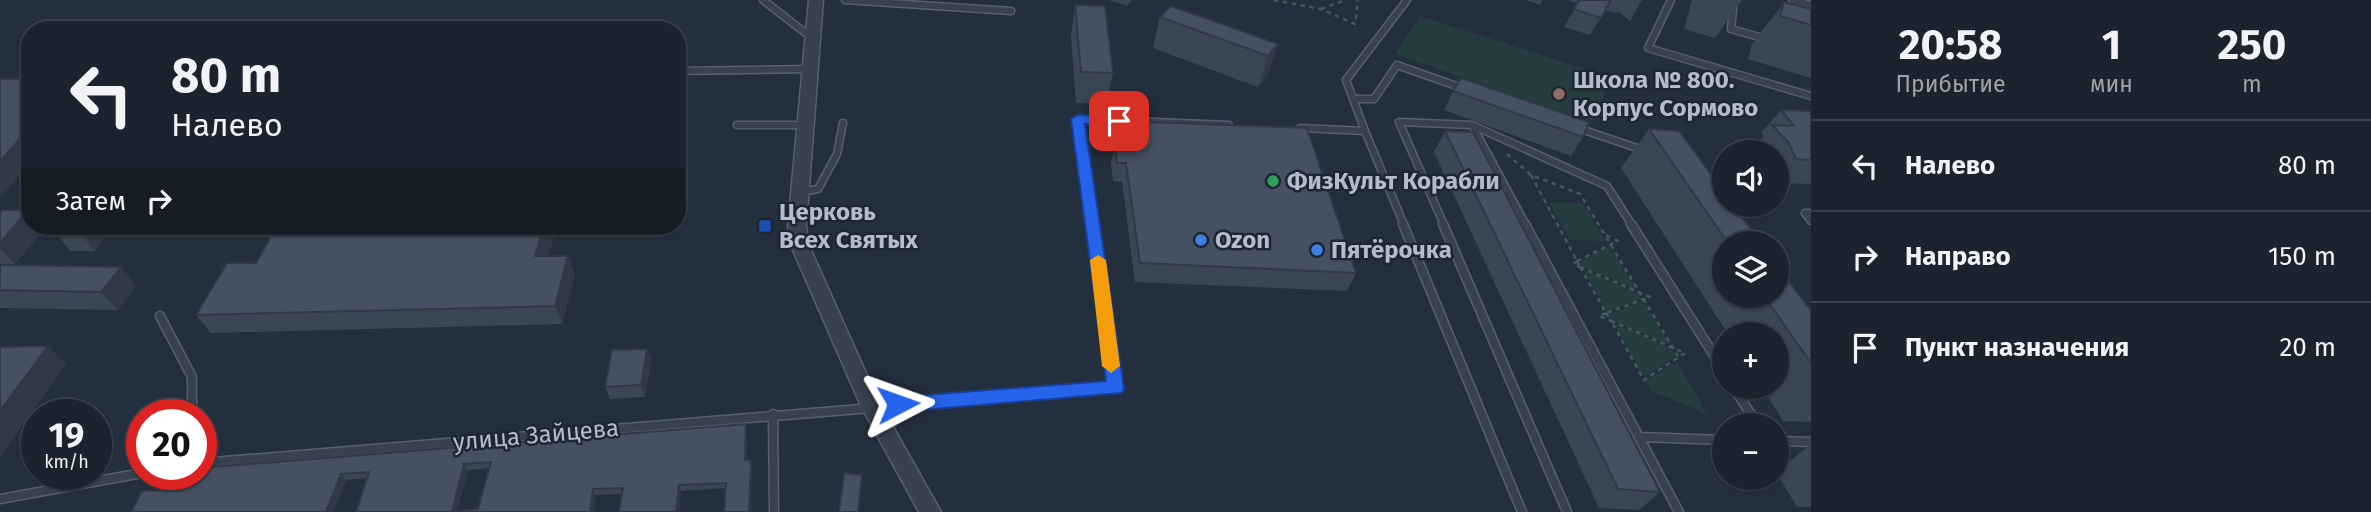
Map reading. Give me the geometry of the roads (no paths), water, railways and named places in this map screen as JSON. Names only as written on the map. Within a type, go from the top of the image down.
[{"type":"street","points":[[816,0],[797,227],[801,248],[871,406],[930,512]]},
{"type":"lane","points":[[763,0],[813,39]]},
{"type":"lane","points":[[845,0],[1011,11]]},
{"type":"lane","points":[[1407,0],[1346,80],[1522,512]]},
{"type":"lane","points":[[1671,0],[1648,48],[1811,96]]},
{"type":"lane","points":[[1734,0],[1731,29],[1771,40]]},
{"type":"lane","points":[[1792,0],[1811,5]]},
{"type":"lane","points":[[1353,99],[1374,99],[1397,65],[1473,92]]},
{"type":"lane","points":[[686,71],[811,69]]},
{"type":"lane","name":"улица Зайцева","points":[[217,462],[1115,388],[1078,119],[1242,126]]},
{"type":"lane","points":[[1567,512],[1399,122],[1472,125],[1607,186],[1712,352]]},
{"type":"lane","points":[[800,192],[818,189],[837,154],[843,123]]},
{"type":"lane","points":[[737,125],[807,125]]},
{"type":"lane","points":[[1472,125],[1679,512]]},
{"type":"lane","points":[[1575,127],[1651,153]]},
{"type":"lane","points":[[1296,128],[1365,131]]},
{"type":"lane","points":[[1811,213],[1805,213],[1811,221]]},
{"type":"lane","points":[[160,316],[192,377],[192,399]]},
{"type":"lane","points":[[773,414],[774,512]]},
{"type":"lane","points":[[1639,437],[1712,440]]},
{"type":"lane","points":[[1789,441],[1811,442]]},
{"type":"lane","points":[[0,499],[68,489],[126,476]]},
{"type":"place","name":"Школа № 800. Корпус Сормово","points":[[1559,94]]},
{"type":"place","name":"ФизКульт Корабли","points":[[1273,181]]},
{"type":"place","name":"Церковь Всех Святых","points":[[765,226]]},
{"type":"place","name":"Ozon","points":[[1201,240]]},
{"type":"place","name":"Пятёрочка","points":[[1317,250]]}]
